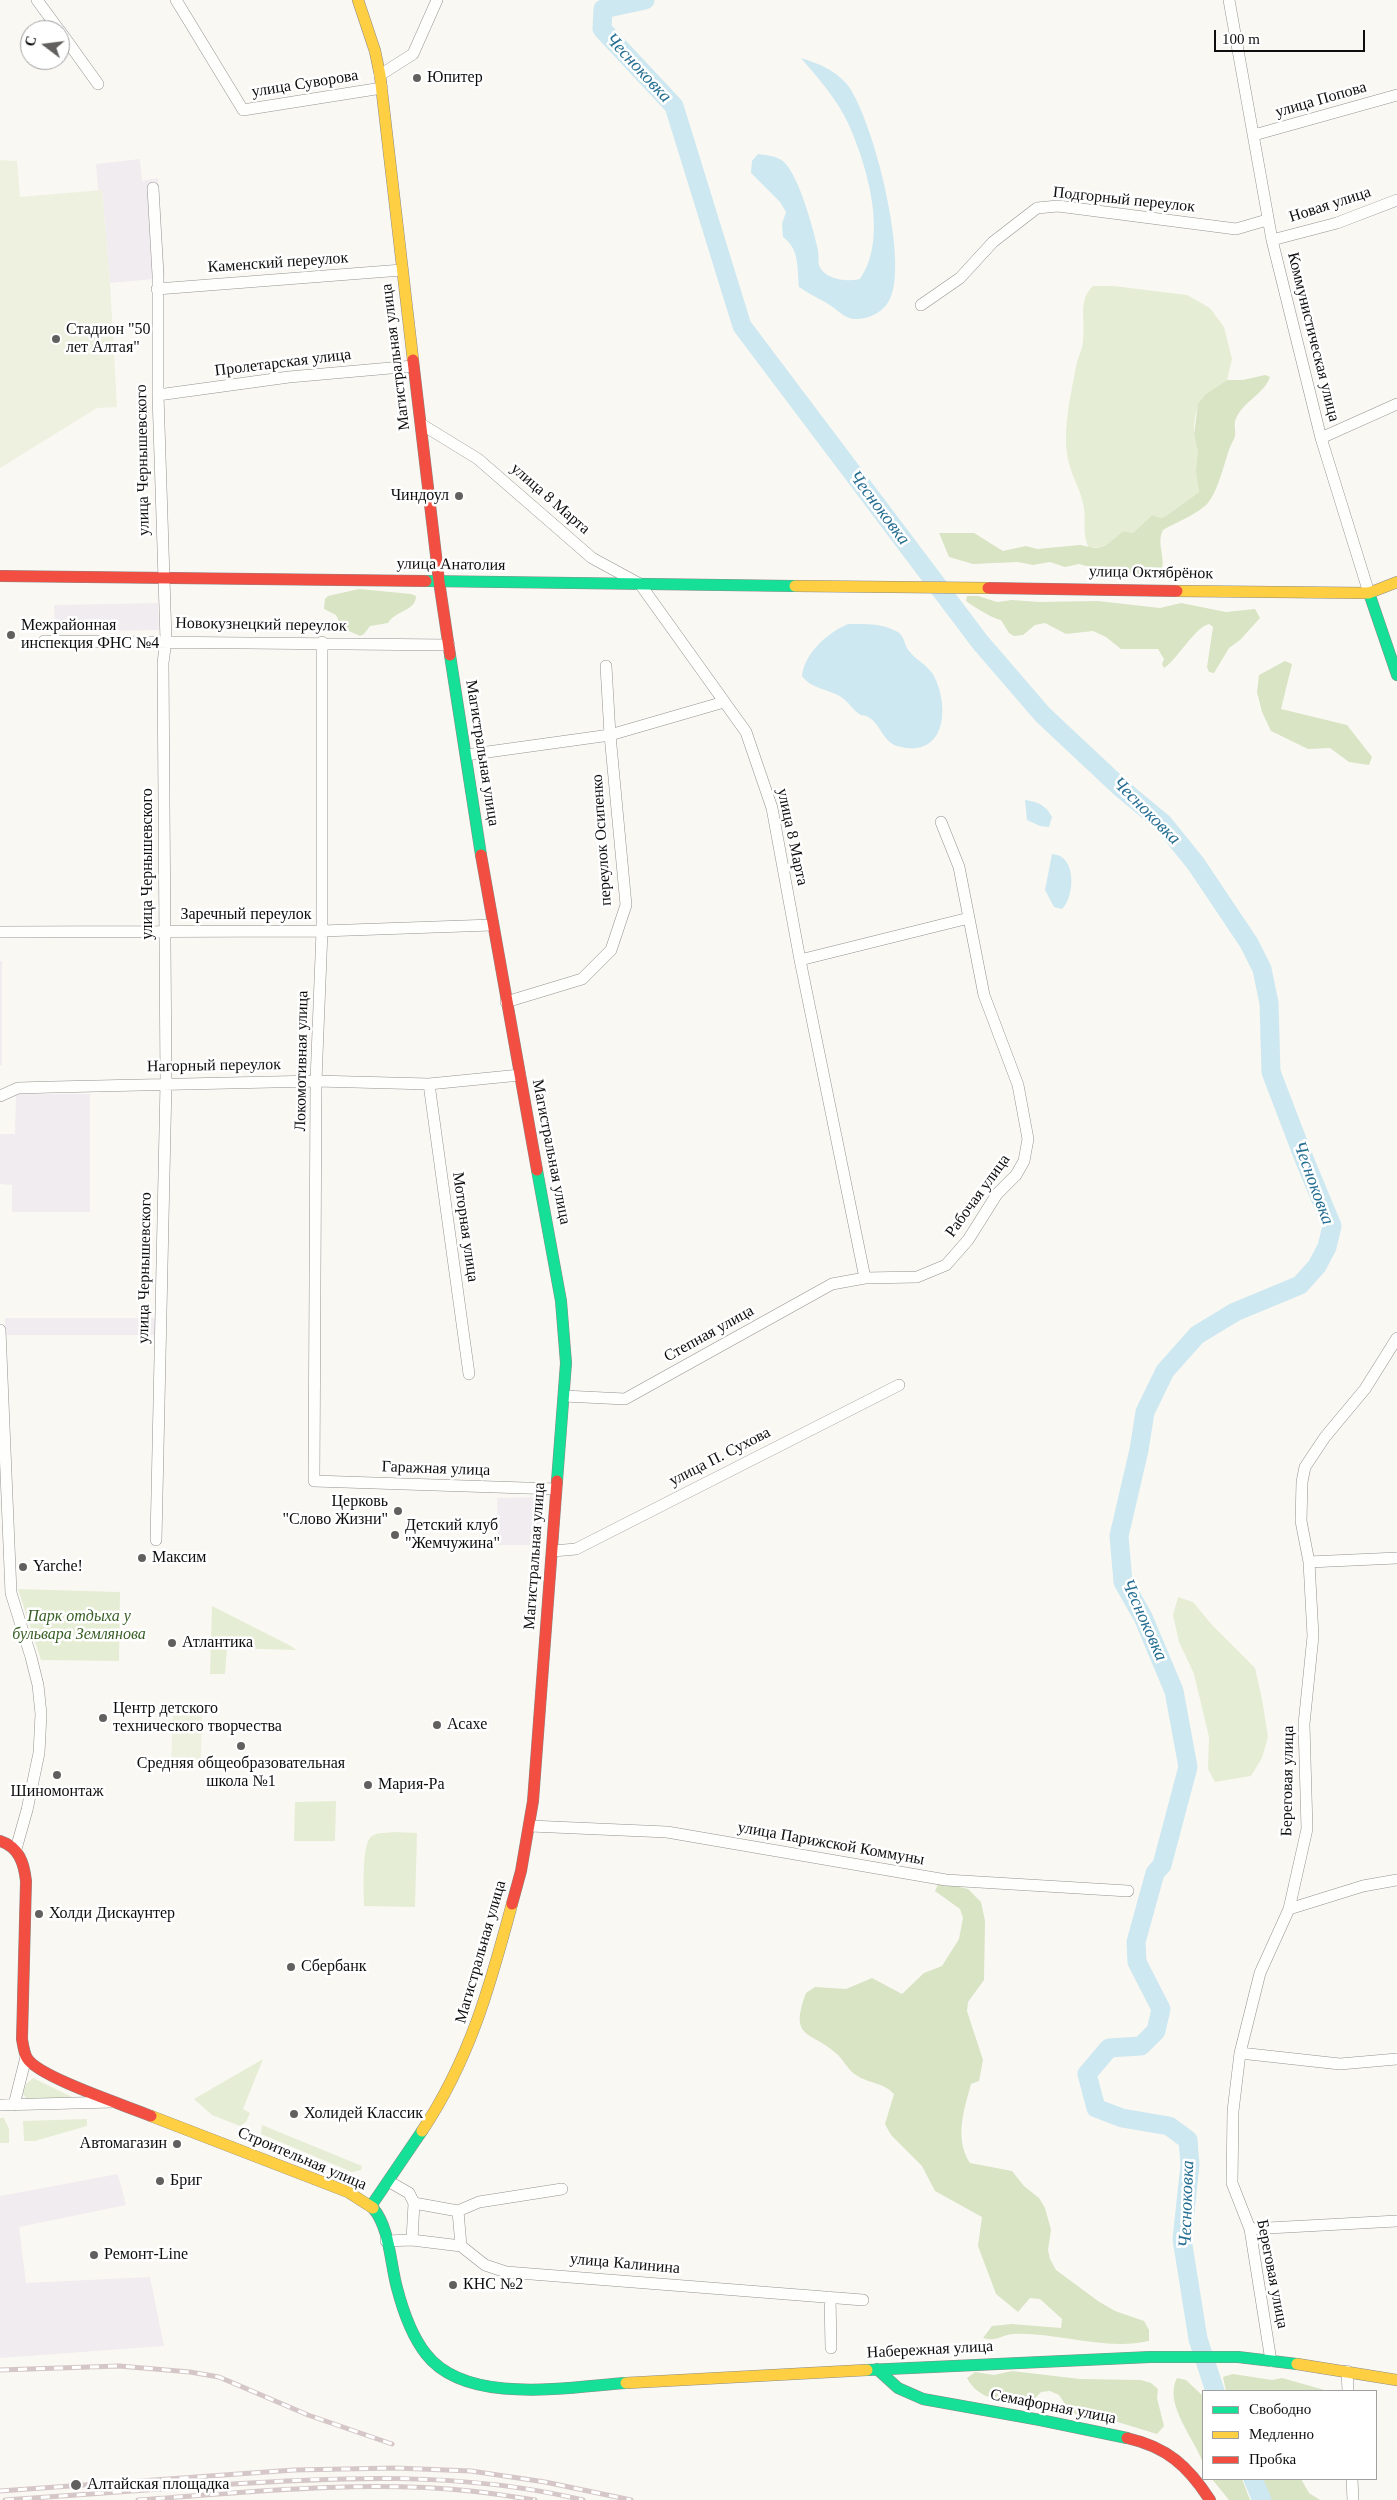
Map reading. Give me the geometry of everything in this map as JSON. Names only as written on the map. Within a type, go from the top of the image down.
[{"type":"street","points":[[37,0],[52,20]]},
{"type":"street","name":"улица Суворова","points":[[176,0],[243,110],[382,88]]},
{"type":"street","name":"Магистральная улица","points":[[358,0],[375,51],[382,88],[439,581],[492,925],[561,1301],[566,1363],[553,1551],[530,1826],[521,1871],[490,1990],[471,2041],[433,2114],[371,2206]]},
{"type":"street","points":[[380,75],[414,54],[437,0]]},
{"type":"street","name":"Коммунистическая улица","points":[[1228,0],[1272,240],[1322,438],[1369,593],[1397,674]]},
{"type":"street","points":[[70,45],[98,84]]},
{"type":"street","name":"улица Попова","points":[[1254,135],[1397,95]]},
{"type":"street","name":"улица Чернышевского","points":[[153,188],[157,289],[162,578],[166,640],[163,663],[166,1083],[156,1540]]},
{"type":"street","name":"Новая улица","points":[[1272,240],[1337,223],[1397,200]]},
{"type":"street","name":"Подгорный переулок","points":[[921,305],[960,278],[993,242],[1037,208],[1058,206],[1236,229],[1267,220]]},
{"type":"street","name":"Каменский переулок","points":[[157,289],[402,270]]},
{"type":"street","name":"Пролетарская улица","points":[[158,395],[289,377],[413,366]]},
{"type":"street","points":[[1322,438],[1397,404]]},
{"type":"street","name":"улица 8 Марта","points":[[421,424],[478,459],[592,558],[640,584],[746,732],[772,808],[800,960],[865,1278]]},
{"type":"street","name":"улица Анатолия","points":[[0,576],[902,587]]},
{"type":"street","name":"улица Октябрёнок","points":[[902,587],[1369,593],[1397,582]]},
{"type":"street","name":"Новокузнецкий переулок","points":[[44,641],[166,640],[449,645]]},
{"type":"street","name":"Локомотивная улица","points":[[314,1482],[316,1081],[322,931],[322,642]]},
{"type":"street","name":"переулок Осипенко","points":[[506,1002],[582,978],[611,950],[626,905],[610,735],[606,666]]},
{"type":"street","points":[[466,755],[610,735],[724,702]]},
{"type":"street","name":"Рабочая улица","points":[[865,1278],[917,1277],[946,1265],[968,1240],[997,1194],[1016,1175],[1024,1162],[1028,1139],[1018,1085],[984,994],[959,867],[941,822]]},
{"type":"street","points":[[800,960],[969,918]]},
{"type":"street","name":"Заречный переулок","points":[[0,932],[322,931],[492,925]]},
{"type":"street","name":"Нагорный переулок","points":[[0,1096],[18,1088],[166,1083],[316,1081],[428,1084],[520,1075]]},
{"type":"street","name":"Моторная улица","points":[[428,1084],[469,1374]]},
{"type":"street","name":"Степная улица","points":[[564,1396],[625,1399],[832,1284],[865,1278]]},
{"type":"street","points":[[0,1330],[12,1593],[38,1685],[41,1714],[39,1753],[27,1810],[16,1849]]},
{"type":"street","name":"Береговая улица","points":[[1271,2361],[1250,2229],[1232,2183],[1233,2111],[1240,2053],[1260,1973],[1289,1909],[1307,1829],[1304,1724],[1313,1636],[1309,1562],[1301,1522],[1302,1482],[1305,1467],[1326,1437],[1365,1389],[1397,1338]]},
{"type":"street","name":"улица П. Сухова","points":[[553,1551],[576,1549],[899,1385]]},
{"type":"street","name":"Гаражная улица","points":[[314,1482],[556,1489]]},
{"type":"street","points":[[1309,1562],[1397,1558]]},
{"type":"street","name":"улица Парижской Коммуны","points":[[530,1826],[667,1832],[946,1880],[1128,1891]]},
{"type":"street","points":[[1,1841],[16,1849],[24,1861],[26,1881],[22,2039],[26,2057],[14,2105]]},
{"type":"street","points":[[1289,1909],[1363,1886],[1397,1880]]},
{"type":"street","points":[[1240,2053],[1340,2064],[1397,2059]]},
{"type":"street","points":[[26,2057],[34,2065],[49,2074],[113,2102]]},
{"type":"street","name":"Строительная улица","points":[[0,2105],[113,2102],[348,2192],[371,2206],[383,2227],[405,2320],[421,2351],[439,2368],[466,2382],[494,2389],[514,2389]]},
{"type":"street","points":[[388,2181],[409,2193],[414,2204],[412,2240]]},
{"type":"street","points":[[414,2204],[458,2211],[480,2202],[562,2189]]},
{"type":"street","points":[[386,2241],[412,2240],[461,2246],[458,2211]]},
{"type":"street","points":[[1250,2229],[1397,2221]]},
{"type":"street","name":"улица Калинина","points":[[461,2246],[485,2265],[506,2272],[863,2300]]},
{"type":"street","points":[[830,2298],[831,2348]]},
{"type":"street","name":"Набережная улица","points":[[514,2389],[877,2368],[1150,2357],[1238,2357],[1348,2371],[1397,2380]]},
{"type":"street","name":"Семафорная улица","points":[[877,2368],[886,2381],[901,2391],[921,2400],[1037,2418],[1158,2448],[1181,2463],[1202,2486],[1210,2500]]},
{"type":"street","points":[[1348,2371],[1348,2390]]},
{"type":"street","points":[[1352,2480],[1353,2500]]},
{"type":"shaded area","points":[[140,159],[142,181],[158,178],[165,278],[110,283],[102,190],[98,190],[96,164]]},
{"type":"shaded area","points":[[158,603],[159,630],[55,632],[54,605]]},
{"type":"shaded area","points":[[0,961],[2,961],[2,1065],[0,1065]]},
{"type":"shaded area","points":[[16,1094],[90,1094],[90,1212],[12,1212],[12,1185],[0,1184],[0,1134],[15,1134]]},
{"type":"shaded area","points":[[5,1318],[155,1318],[156,1335],[5,1335]]},
{"type":"shaded area","points":[[540,1497],[540,1545],[498,1545],[497,1498]]},
{"type":"shaded area","points":[[118,2174],[126,2205],[19,2227],[26,2283],[150,2277],[164,2346],[0,2358],[0,2196]]},
{"type":"green space","name":"Стадион \"50 лет Алтая\"","points":[[0,160],[17,161],[20,197],[102,190],[110,283],[117,407],[97,408],[0,468]]},
{"type":"green space","points":[[1093,286],[1113,286],[1187,295],[1210,308],[1224,327],[1232,359],[1227,380],[1206,396],[1196,414],[1194,433],[1198,450],[1199,492],[1166,516],[1161,518],[1152,515],[1133,533],[1123,531],[1105,546],[1089,548],[1085,533],[1085,513],[1068,460],[1066,431],[1077,362],[1083,343],[1085,298]]},
{"type":"green space","points":[[1265,375],[1270,377],[1267,384],[1238,414],[1235,421],[1234,438],[1213,495],[1205,506],[1195,513],[1163,530],[1160,541],[1163,565],[1159,575],[1136,574],[1106,567],[1090,567],[1079,564],[1065,567],[1050,562],[1033,565],[1018,562],[973,564],[949,557],[939,533],[974,533],[1003,551],[1026,546],[1037,549],[1080,545],[1095,548],[1105,546],[1123,531],[1133,533],[1152,515],[1161,518],[1166,516],[1199,492],[1196,471],[1198,452],[1194,435],[1198,404],[1205,395],[1227,380],[1243,380]]},
{"type":"green space","points":[[359,589],[416,596],[413,605],[396,615],[388,623],[370,626],[360,636],[342,628],[336,615],[324,609],[325,599],[328,596]]},
{"type":"green space","points":[[967,596],[978,596],[997,602],[1012,600],[1039,602],[1098,601],[1160,608],[1181,603],[1226,612],[1255,609],[1260,618],[1240,640],[1229,648],[1214,673],[1209,672],[1207,667],[1213,627],[1209,624],[1198,631],[1164,668],[1162,664],[1164,659],[1158,649],[1121,649],[1106,637],[1093,631],[1066,634],[1045,623],[1035,625],[1023,635],[1014,636],[1009,633],[1001,620],[966,601]]},
{"type":"green space","points":[[1285,661],[1292,664],[1281,709],[1347,725],[1372,757],[1369,765],[1349,762],[1330,748],[1308,749],[1271,731],[1262,712],[1257,692],[1259,675]]},
{"type":"green space","name":"Парк отдыха у бульвара Землянова","points":[[18,1589],[120,1592],[119,1661],[41,1660]]},
{"type":"green space","points":[[1178,1597],[1193,1602],[1212,1625],[1255,1668],[1268,1737],[1262,1758],[1251,1776],[1215,1782],[1208,1769],[1209,1737],[1194,1674],[1179,1642],[1173,1615]]},
{"type":"green space","points":[[212,1606],[296,1650],[227,1648],[225,1674],[210,1674]]},
{"type":"green space","points":[[179,1708],[198,1709],[202,1714],[201,1762],[198,1768],[175,1767],[171,1762],[173,1714]]},
{"type":"green space","points":[[336,1801],[335,1841],[294,1841],[295,1802]]},
{"type":"green space","points":[[395,1832],[417,1833],[415,1907],[364,1906],[365,1858],[368,1840],[377,1834]]},
{"type":"green space","points":[[939,1882],[968,1889],[981,1902],[985,1921],[984,1980],[968,2002],[967,2011],[983,2060],[979,2081],[971,2084],[963,2114],[961,2134],[965,2154],[970,2163],[1012,2171],[1024,2186],[1039,2198],[1045,2208],[1051,2230],[1048,2250],[1056,2270],[1115,2311],[1144,2321],[1149,2330],[1149,2341],[1115,2344],[1029,2334],[1013,2334],[996,2339],[983,2338],[992,2326],[1012,2324],[1061,2328],[1062,2319],[1040,2299],[1030,2298],[1018,2312],[996,2294],[978,2246],[982,2217],[935,2191],[922,2166],[891,2135],[885,2124],[894,2094],[885,2087],[853,2073],[838,2055],[806,2033],[801,2027],[801,2008],[806,1993],[815,1987],[846,1989],[872,1978],[902,1994],[924,1973],[942,1966],[959,1939],[963,1918],[960,1909],[935,1891]]},
{"type":"green space","points":[[263,2059],[243,2109],[250,2113],[246,2122],[240,2126],[212,2115],[194,2099]]},
{"type":"green space","points":[[33,2078],[74,2098],[27,2099],[23,2094],[26,2084]]},
{"type":"green space","points":[[0,2118],[4,2118],[9,2129],[9,2143],[0,2143]]},
{"type":"green space","points":[[87,2119],[87,2126],[35,2141],[24,2141],[23,2121]]},
{"type":"green space","points":[[262,2125],[362,2166],[361,2170],[352,2172],[261,2134]]},
{"type":"green space","points":[[1012,2371],[1080,2379],[1141,2380],[1151,2383],[1158,2389],[1157,2398],[1164,2426],[1157,2434],[1111,2420],[1079,2416],[1070,2411],[1059,2395],[1050,2391],[1041,2392],[1027,2406],[1001,2401],[978,2391],[967,2378],[975,2372],[994,2375]]},
{"type":"green space","points":[[1233,2374],[1272,2380],[1282,2378],[1324,2390],[1226,2390],[1223,2377]]},
{"type":"green space","points":[[1177,2378],[1186,2380],[1202,2395],[1202,2461],[1177,2410],[1174,2388]]},
{"type":"green space","points":[[1213,2480],[1242,2480],[1250,2500],[1229,2500]]},
{"type":"green space","points":[[1260,2480],[1302,2480],[1309,2493],[1320,2500],[1270,2500]]},
{"type":"water","points":[[801,58],[814,62],[836,74],[846,83],[856,100],[867,126],[877,158],[886,193],[895,260],[894,287],[884,308],[872,316],[854,319],[846,317],[829,304],[799,287],[797,259],[792,247],[783,237],[782,224],[786,212],[780,202],[751,173],[752,161],[758,154],[783,161],[795,178],[805,202],[816,240],[819,265],[822,270],[837,279],[860,279],[869,262],[873,243],[874,223],[868,180],[862,159],[844,114],[827,89]]},
{"type":"water","points":[[848,624],[878,625],[896,631],[903,638],[910,652],[934,676],[942,702],[942,715],[940,728],[934,738],[926,745],[913,748],[892,744],[867,716],[858,713],[836,694],[810,684],[802,676],[807,660],[818,645],[833,632]]},
{"type":"water","points":[[1025,800],[1038,803],[1047,810],[1052,817],[1049,827],[1040,826],[1027,820]]},
{"type":"water","points":[[1052,854],[1060,856],[1070,868],[1071,886],[1066,903],[1062,909],[1054,907],[1045,890]]},
{"type":"waterway","name":"Чесноковка","points":[[645,0],[603,9],[602,29],[674,106],[742,326],[980,642],[1043,715],[1122,789],[1163,823],[1196,864],[1249,943],[1262,969],[1269,1003],[1271,1072],[1332,1226],[1327,1247],[1317,1266],[1300,1285],[1235,1312],[1197,1335],[1165,1371],[1145,1412],[1139,1450],[1119,1536],[1123,1582],[1143,1617],[1174,1691],[1188,1767],[1162,1865],[1155,1873],[1136,1942],[1137,1962],[1161,2009],[1156,2031],[1141,2046],[1109,2048],[1087,2074],[1096,2108],[1122,2118],[1169,2126],[1188,2140],[1190,2165],[1182,2239],[1198,2339],[1215,2390]]},
{"type":"waterway","name":"Чесноковка","points":[[1253,2480],[1262,2500]]},
{"type":"railway","points":[[0,2370],[119,2366],[190,2372],[219,2377],[308,2415],[392,2444]]},
{"type":"railway","points":[[0,2491],[294,2470],[395,2468],[471,2471],[545,2482],[631,2500]]},
{"type":"railway","points":[[5,2500],[263,2482],[355,2479],[446,2480],[492,2484],[583,2500]]},
{"type":"railway","points":[[138,2500],[304,2488],[346,2487],[430,2488],[471,2491],[535,2500]]},
{"type":"traffic: fast","points":[[426,581],[795,586]]},
{"type":"traffic: fast","points":[[1369,593],[1397,675]]},
{"type":"traffic: fast","points":[[450,655],[481,855]]},
{"type":"traffic: fast","points":[[537,1170],[561,1301],[566,1363],[557,1481]]},
{"type":"traffic: fast","points":[[371,2206],[422,2131]]},
{"type":"traffic: fast","points":[[373,2208],[383,2225],[397,2288],[408,2322],[426,2354],[444,2370],[466,2381],[492,2387],[548,2389],[626,2383]]},
{"type":"traffic: fast","points":[[867,2370],[1150,2357],[1238,2357],[1297,2364]]},
{"type":"traffic: fast","points":[[877,2369],[898,2388],[923,2399],[1127,2438]]},
{"type":"traffic: slow","points":[[358,0],[375,51],[380,75],[413,360]]},
{"type":"traffic: slow","points":[[1177,591],[1369,593],[1397,582]]},
{"type":"traffic: slow","points":[[795,586],[988,588]]},
{"type":"traffic: slow","points":[[422,2131],[439,2104],[466,2049],[487,1993],[512,1904]]},
{"type":"traffic: slow","points":[[151,2116],[348,2192],[373,2208]]},
{"type":"traffic: slow","points":[[1297,2364],[1397,2380]]},
{"type":"traffic: slow","points":[[626,2383],[867,2370]]},
{"type":"traffic: jam","points":[[413,360],[439,581],[450,655]]},
{"type":"traffic: jam","points":[[0,576],[426,581]]},
{"type":"traffic: jam","points":[[988,588],[1177,591]]},
{"type":"traffic: jam","points":[[481,855],[537,1170]]},
{"type":"traffic: jam","points":[[512,1904],[521,1871],[533,1801],[557,1481]]},
{"type":"traffic: jam","points":[[0,1841],[12,1847],[19,1856],[24,1868],[26,1881],[22,2039],[27,2058],[35,2066],[65,2082],[151,2116]]},
{"type":"traffic: jam","points":[[1127,2438],[1154,2447],[1175,2460],[1193,2477],[1210,2500]]},
{"type":"place","name":"Юпитер","points":[[417,78]]},
{"type":"place","name":"Стадион \"50 лет Алтая\"","points":[[56,339]]},
{"type":"place","name":"Чиндоул","points":[[459,496]]},
{"type":"place","name":"Межрайонная инспекция ФНС №4","points":[[11,635]]},
{"type":"place","name":"Церковь \"Слово Жизни\"","points":[[398,1511]]},
{"type":"place","name":"Детский клуб \"Жемчужина\"","points":[[395,1535]]},
{"type":"place","name":"Максим","points":[[142,1558]]},
{"type":"place","name":"Yarche!","points":[[23,1567]]},
{"type":"place","name":"Атлантика","points":[[172,1643]]},
{"type":"place","name":"Центр детского технического творчества","points":[[103,1718]]},
{"type":"place","name":"Асахе","points":[[437,1725]]},
{"type":"place","name":"Средняя общеобразовательная школа №1","points":[[241,1746]]},
{"type":"place","name":"Шиномонтаж","points":[[57,1775]]},
{"type":"place","name":"Мария-Ра","points":[[368,1785]]},
{"type":"place","name":"Холди Дискаунтер","points":[[39,1914]]},
{"type":"place","name":"Сбербанк","points":[[291,1967]]},
{"type":"place","name":"Холидей Классик","points":[[294,2114]]},
{"type":"place","name":"Автомагазин","points":[[177,2144]]},
{"type":"place","name":"Бриг","points":[[160,2181]]},
{"type":"place","name":"Ремонт-Line","points":[[94,2255]]},
{"type":"place","name":"КНС №2","points":[[453,2285]]},
{"type":"place","name":"Алтайская площадка","points":[[76,2485]]}]
